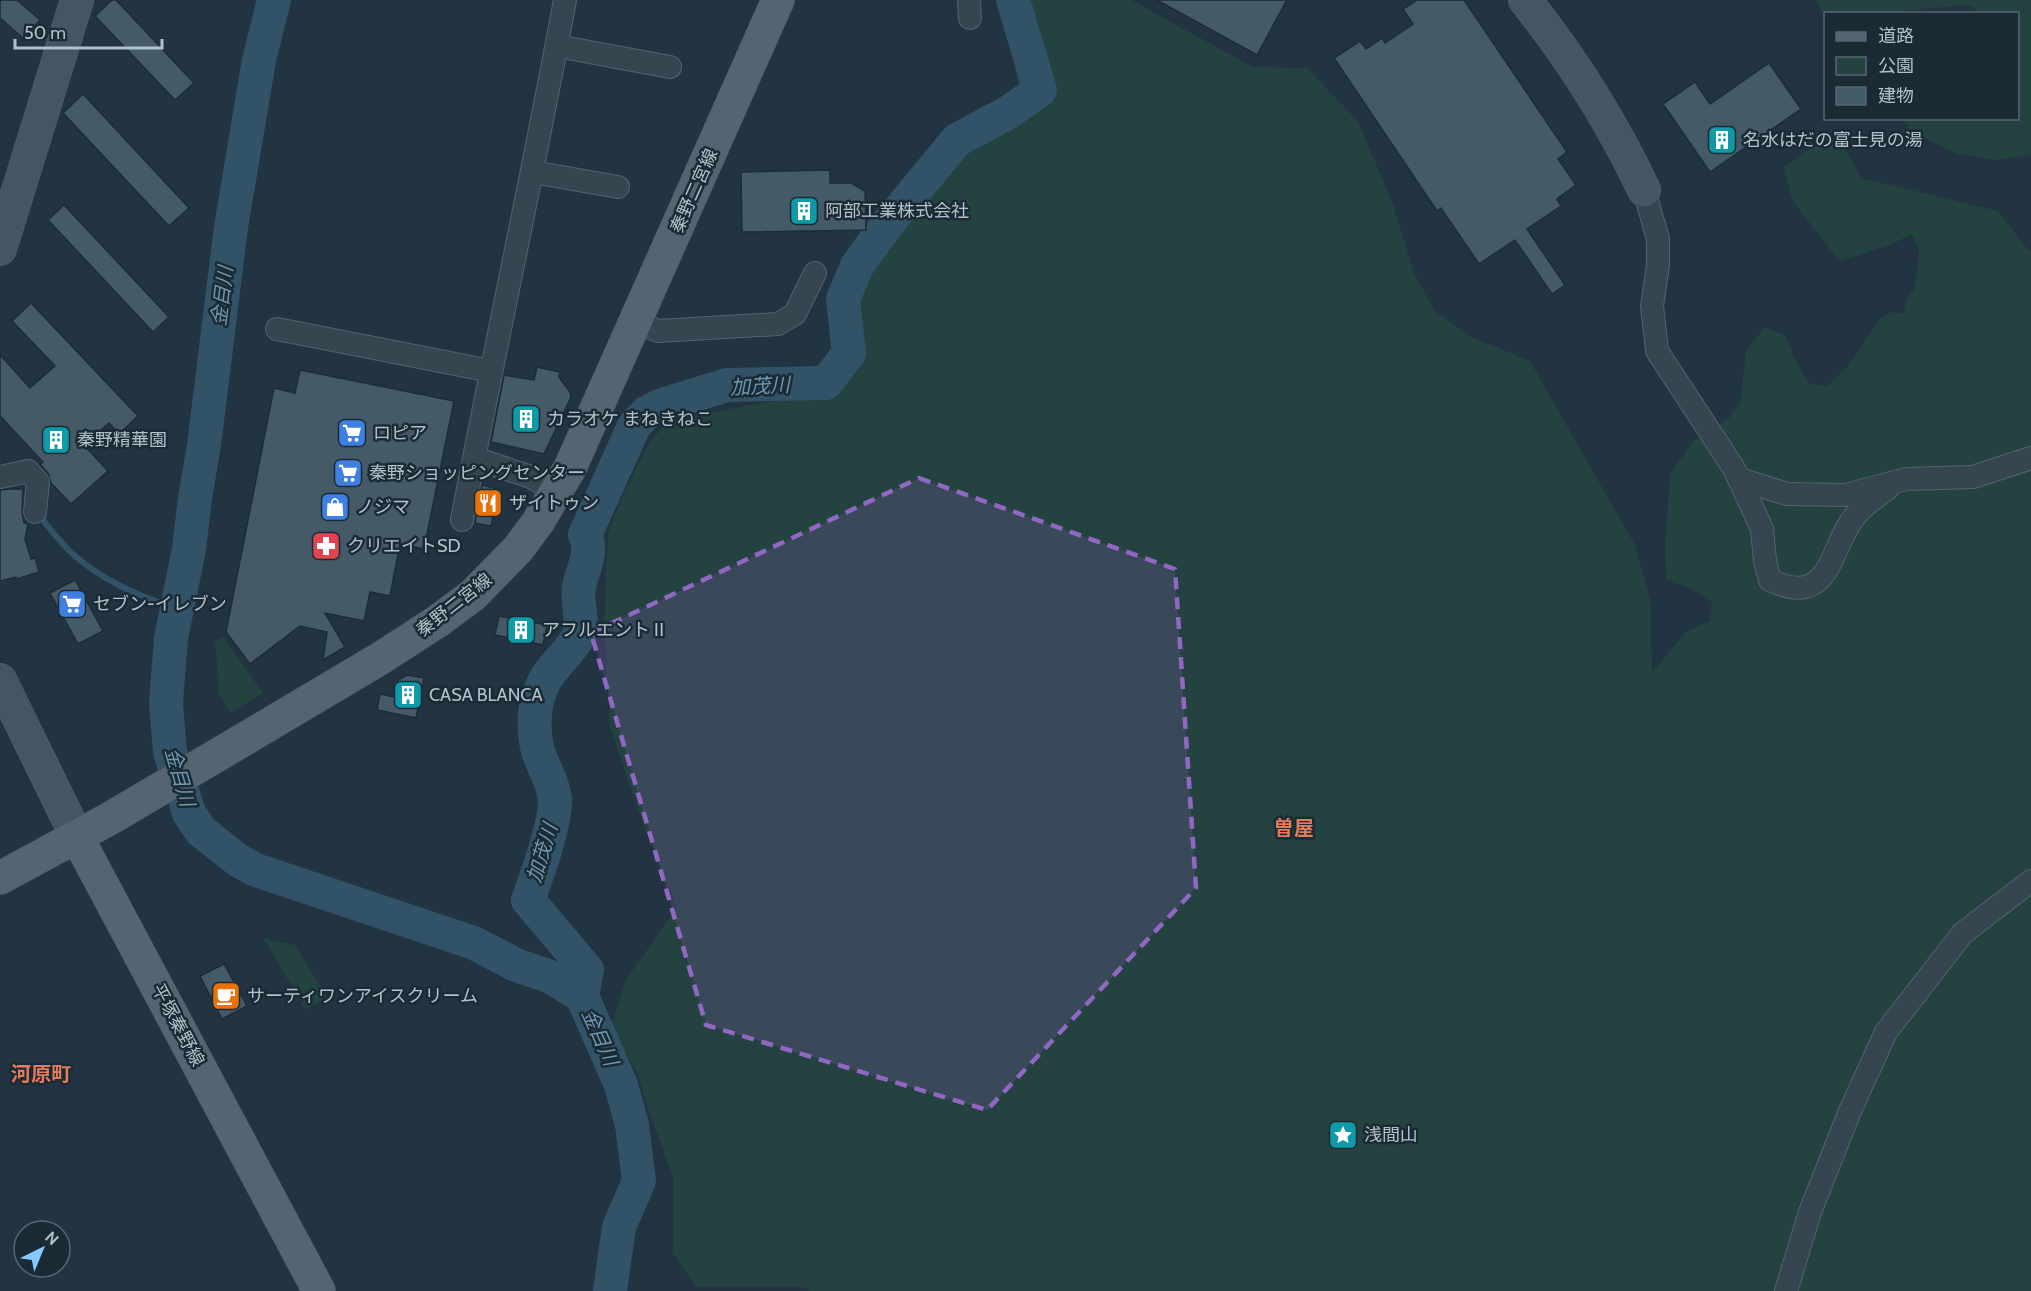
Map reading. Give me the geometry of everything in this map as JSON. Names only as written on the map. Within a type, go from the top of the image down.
[{"type":"main road","name":"秦野二宮線","points":[[77,837],[381,658],[438,621],[473,594],[518,549],[538,522],[570,468],[778,0]]},
{"type":"main road","points":[[0,878],[77,837]]},
{"type":"main road","name":"平塚秦野線","points":[[77,837],[319,1291]]},
{"type":"street","points":[[0,249],[77,0]]},
{"type":"street","points":[[462,520],[490,371],[533,172],[565,0]]},
{"type":"street","points":[[1525,0],[1586,85],[1614,130],[1644,190],[1658,239],[1658,265],[1652,306],[1657,351],[1739,479],[1762,530],[1765,561],[1770,580],[1786,588],[1800,588],[1819,580],[1830,566],[1850,523],[1859,510],[1894,484]]},
{"type":"street","points":[[557,46],[670,67]]},
{"type":"street","points":[[533,172],[618,187]]},
{"type":"street","points":[[636,322],[658,330],[778,324],[795,314],[815,273]]},
{"type":"street","points":[[277,329],[490,371]]},
{"type":"street","points":[[474,458],[531,477],[556,492]]},
{"type":"street","points":[[1739,479],[1787,494],[1846,495],[1915,479],[1973,477],[2031,458]]},
{"type":"street","points":[[0,477],[28,471],[38,482],[35,512]]},
{"type":"street","points":[[0,680],[8,718],[77,837]]},
{"type":"street","points":[[1786,1291],[1814,1202],[1850,1111],[1886,1032],[1963,933],[2031,881]]},
{"type":"highlighted area","points":[[919,478],[1175,569],[1196,888],[987,1110],[706,1025],[591,633]]},
{"type":"green space","points":[[1008,0],[1131,0],[1253,67],[1307,68],[1358,121],[1394,207],[1414,273],[1434,310],[1469,336],[1530,361],[1635,545],[1651,602],[1652,673],[1686,632],[1710,621],[1712,602],[1692,589],[1666,580],[1665,546],[1670,474],[1693,441],[1728,419],[1740,404],[1746,350],[1765,327],[1786,336],[1796,362],[1809,383],[1827,386],[1848,366],[1878,321],[1890,312],[1903,314],[1907,298],[1915,288],[1919,250],[1912,234],[1888,246],[1839,261],[1792,200],[1784,167],[1823,140],[1843,143],[1861,178],[1998,211],[2029,251],[2031,249],[2031,1291],[812,1291],[802,1287],[696,1287],[673,1253],[673,1177],[638,1073],[610,1030],[626,980],[677,907],[643,824],[610,727],[604,623],[608,533],[627,486],[648,445],[667,421],[813,393],[857,335],[862,274],[963,157],[1019,87],[1011,44]]},
{"type":"green space","points":[[1816,0],[2031,0],[2031,155],[1997,160],[1958,154],[1913,133],[1904,120],[2019,120],[2019,12],[1977,12],[1971,5],[1909,10],[1908,12],[1824,12],[1824,15]]},
{"type":"green space","points":[[223,637],[263,693],[230,713],[219,694],[215,640]]},
{"type":"green space","points":[[263,938],[295,945],[327,997],[306,1010]]},
{"type":"water","points":[[623,1211],[627,1269],[622,1291],[602,1291],[607,1226]]},
{"type":"building","points":[[0,0],[17,0],[40,20],[24,39],[0,18]]},
{"type":"building","points":[[112,0],[116,0],[194,83],[175,100],[95,16]]},
{"type":"building","points":[[1157,0],[1287,0],[1257,55]]},
{"type":"building","points":[[1417,0],[1464,0],[1567,152],[1558,159],[1576,185],[1557,199],[1561,206],[1527,229],[1565,285],[1552,294],[1515,240],[1479,264],[1441,208],[1437,211],[1334,58],[1360,41],[1366,49],[1382,38],[1385,43],[1413,24],[1403,9]]},
{"type":"building","name":"名水はだの富士見の湯","points":[[1769,63],[1801,109],[1710,172],[1663,104],[1695,82],[1710,104]]},
{"type":"building","points":[[83,94],[189,208],[169,226],[63,113]]},
{"type":"building","name":"阿部工業株式会社","points":[[830,170],[830,183],[851,183],[865,191],[866,230],[742,232],[741,172]]},
{"type":"building","points":[[64,205],[169,317],[153,332],[48,220]]},
{"type":"building","points":[[31,303],[138,416],[119,434],[109,423],[84,445],[108,471],[71,504],[51,483],[48,473],[40,464],[43,462],[0,416],[0,355],[30,388],[55,366],[12,321]]},
{"type":"building","name":"カラオケ まねきねこ","points":[[537,367],[560,372],[559,377],[571,397],[544,454],[491,442],[504,375],[534,380]]},
{"type":"building","name":"秦野ショッピングセンター","points":[[300,370],[454,401],[424,549],[400,544],[390,596],[370,592],[364,621],[325,613],[345,647],[323,660],[327,632],[300,626],[250,664],[226,632],[274,388],[295,393]]},
{"type":"building","name":"ザイトゥン","points":[[482,485],[502,490],[496,517],[493,516],[491,526],[475,523]]},
{"type":"building","points":[[23,489],[22,511],[24,523],[28,524],[25,539],[31,559],[35,558],[39,572],[17,579],[16,577],[0,581],[0,490]]},
{"type":"building","name":"セブン-イレブン","points":[[75,580],[103,631],[78,644],[50,593]]},
{"type":"building","name":"アフルエントⅡ","points":[[499,616],[547,625],[543,645],[495,635]]},
{"type":"building","name":"CASA BLANCA","points":[[407,675],[424,678],[416,718],[377,710],[380,694],[395,697],[398,680]]},
{"type":"building","points":[[224,964],[247,1006],[222,1019],[200,976]]},
{"type":"waterway","name":"金目川","points":[[274,0],[259,60],[231,227],[189,549],[171,638],[166,703],[170,752],[189,813],[201,831],[239,861],[256,870],[474,943],[516,965],[551,977],[582,996],[621,1085],[632,1125],[639,1181],[619,1227],[610,1291]]},
{"type":"waterway","name":"加茂川","points":[[582,996],[587,970],[528,900],[549,835],[555,799],[537,747],[536,710],[544,682],[574,644],[580,631],[578,593],[588,554],[585,535],[634,426],[646,413],[662,405],[727,385],[826,383],[849,353],[843,299],[857,266],[885,227],[957,140],[1009,112],[1040,90],[1013,0]]},
{"type":"waterway","points":[[41,518],[70,552],[98,574],[136,594],[177,608]]},
{"type":"place","name":"名水はだの富士見の湯","points":[[1722,140]]},
{"type":"place","name":"阿部工業株式会社","points":[[804,211]]},
{"type":"place","name":"カラオケ まねきねこ","points":[[526,419]]},
{"type":"place","name":"ロピア","points":[[352,433]]},
{"type":"place","name":"秦野精華園","points":[[56,440]]},
{"type":"place","name":"秦野ショッピングセンター","points":[[348,473]]},
{"type":"place","name":"ザイトゥン","points":[[488,503]]},
{"type":"place","name":"ノジマ","points":[[335,507]]},
{"type":"place","name":"クリエイトSD","points":[[326,546]]},
{"type":"place","name":"セブン-イレブン","points":[[72,604]]},
{"type":"place","name":"アフルエントⅡ","points":[[521,630]]},
{"type":"place","name":"CASA BLANCA","points":[[408,695]]},
{"type":"place","name":"サーティワンアイスクリーム","points":[[226,996]]},
{"type":"place","name":"浅間山","points":[[1343,1135]]},
{"type":"district","name":"曽屋","points":[[1294,828]]},
{"type":"district","name":"河原町","points":[[41,1074]]}]
